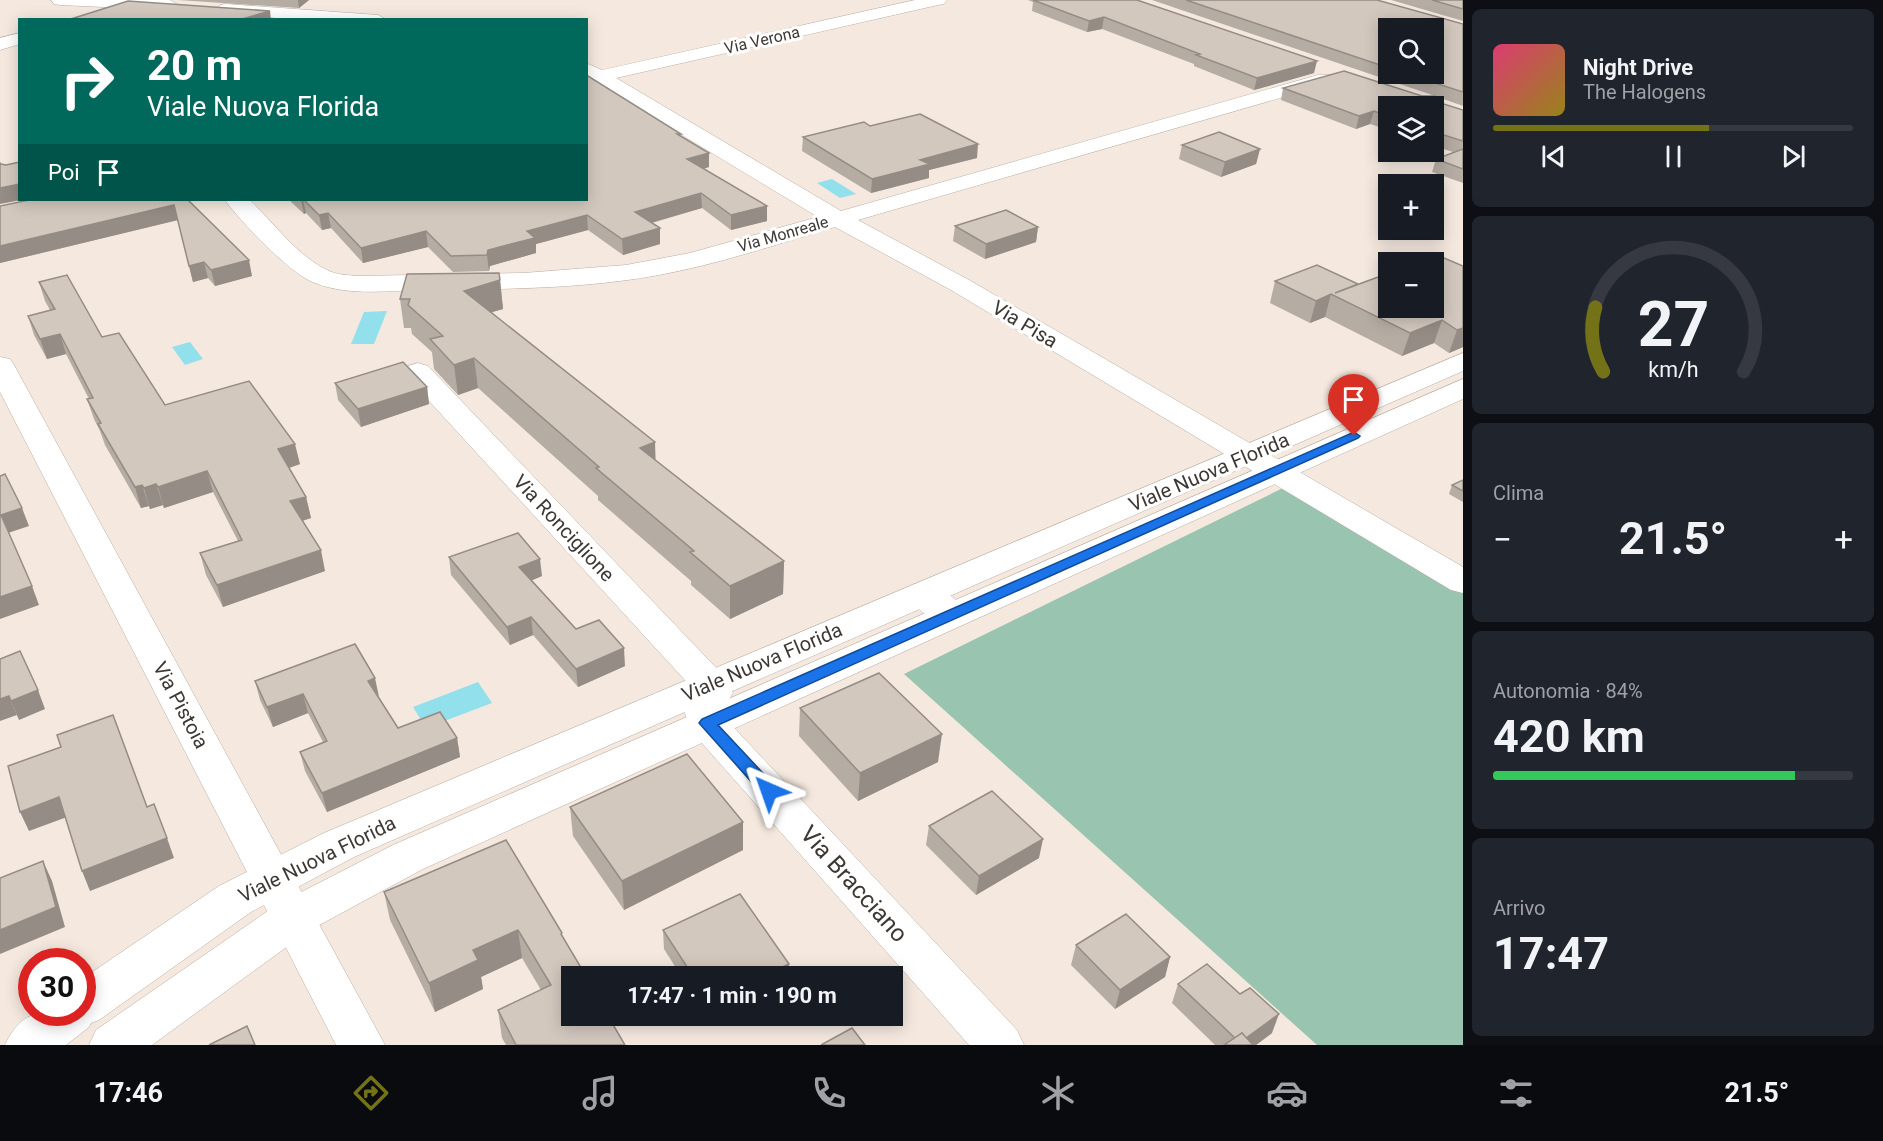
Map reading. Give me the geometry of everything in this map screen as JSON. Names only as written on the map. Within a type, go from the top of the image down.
[{"type":"street","points":[[60,0],[186,6]]},
{"type":"street","name":"Via Verona","points":[[591,75],[938,0]]},
{"type":"street","points":[[82,18],[122,2]]},
{"type":"street","points":[[219,5],[357,18]]},
{"type":"street","points":[[0,44],[18,39]]},
{"type":"street","name":"Via Monreale","points":[[238,201],[310,272],[329,280],[361,283],[551,280],[620,274],[684,262],[1343,74],[1309,62]]},
{"type":"street","name":"Via Pisa","points":[[591,75],[838,219],[960,285],[1463,582]]},
{"type":"street","name":"Viale Nuova Florida","points":[[96,995],[199,923],[273,878],[377,828],[951,615],[1260,464],[1463,361]]},
{"type":"street","name":"Via Pistoia","points":[[0,365],[361,1045]]},
{"type":"street","name":"Via Ronciglione","points":[[418,372],[709,704]]},
{"type":"street","name":"Viale Nuova Florida","points":[[113,1045],[294,917],[924,593],[1463,388]]},
{"type":"street","points":[[924,593],[951,615]]},
{"type":"street","name":"Via Bracciano","points":[[709,704],[1000,1045]]},
{"type":"street","points":[[29,1045],[54,1026]]},
{"type":"green space","points":[[1285,487],[1463,592],[1463,1045],[1317,1045],[904,674]]},
{"type":"water","points":[[832,179],[856,194],[840,198],[817,183]]},
{"type":"water","points":[[387,311],[374,344],[351,344],[364,312]]},
{"type":"water","points":[[190,342],[203,359],[185,365],[172,347]]},
{"type":"water","points":[[478,682],[492,703],[426,728],[413,707]]},
{"type":"building","points":[[1033,0],[1137,0],[1317,61],[1257,78],[1104,17],[1089,21]]},
{"type":"building","points":[[1186,0],[1377,0],[1442,18],[1378,18],[1378,64]]},
{"type":"building","points":[[1432,0],[1463,0],[1463,9]]},
{"type":"building","points":[[128,1],[270,11],[246,18],[74,18]]},
{"type":"building","points":[[1444,19],[1463,24],[1463,92],[1438,84],[1444,84]]},
{"type":"building","points":[[1344,71],[1378,82],[1378,84],[1422,96],[1378,96],[1378,113],[1374,111],[1359,116],[1283,88]]},
{"type":"building","points":[[588,76],[709,153],[687,159],[767,206],[731,215],[701,193],[635,212],[660,228],[622,239],[587,215],[527,231],[535,238],[488,250],[487,255],[451,256],[426,231],[361,248],[328,213],[319,215],[305,201],[588,201]]},
{"type":"building","points":[[1444,104],[1463,110],[1463,141],[1444,135]]},
{"type":"building","points":[[920,114],[978,144],[920,160],[930,164],[872,179],[803,137],[864,122],[870,126]]},
{"type":"building","points":[[1219,132],[1260,149],[1225,162],[1182,145]]},
{"type":"building","points":[[1463,149],[1463,169],[1444,162],[1444,156]]},
{"type":"building","points":[[18,162],[18,184],[0,188],[0,163],[6,165]]},
{"type":"building","points":[[24,201],[189,201],[249,260],[211,270],[204,262],[189,266],[174,205],[0,246],[0,206]]},
{"type":"building","points":[[1006,210],[1038,227],[986,244],[955,226]]},
{"type":"building","points":[[1444,258],[1463,266],[1463,328],[1457,330],[1442,320],[1410,333],[1380,318],[1444,318]]},
{"type":"building","points":[[1317,265],[1358,284],[1335,293],[1378,277],[1378,317],[1331,294],[1316,301],[1275,281]]},
{"type":"building","points":[[499,273],[500,280],[464,291],[655,442],[640,448],[784,561],[730,586],[690,552],[694,551],[596,468],[599,467],[474,358],[454,365],[430,339],[443,336],[408,305],[410,299],[400,299],[407,274]]},
{"type":"building","points":[[67,275],[102,337],[119,333],[165,405],[249,381],[295,444],[278,449],[306,497],[290,501],[321,550],[217,585],[200,553],[242,540],[207,471],[158,487],[156,484],[144,488],[142,485],[135,487],[98,424],[101,423],[87,399],[93,398],[60,334],[40,339],[28,316],[55,309],[39,282]]},
{"type":"building","points":[[403,362],[427,387],[358,409],[335,383]]},
{"type":"building","points":[[5,474],[22,508],[1,515],[32,586],[0,597],[0,476]]},
{"type":"building","points":[[1463,480],[1463,491],[1452,485]]},
{"type":"building","points":[[518,533],[540,559],[519,567],[576,629],[599,620],[624,648],[576,669],[531,617],[507,627],[449,557]]},
{"type":"building","points":[[355,644],[375,678],[368,681],[398,728],[440,712],[457,738],[322,793],[300,752],[327,741],[303,694],[267,707],[255,681]]},
{"type":"building","points":[[20,651],[38,690],[11,701],[9,696],[0,699],[0,659]]},
{"type":"building","points":[[879,673],[942,734],[860,773],[800,708]]},
{"type":"building","points":[[113,715],[147,807],[154,804],[167,838],[82,871],[59,797],[20,812],[8,766],[61,747],[57,735]]},
{"type":"building","points":[[687,754],[743,822],[622,881],[570,807]]},
{"type":"building","points":[[992,791],[1043,839],[979,876],[929,826]]},
{"type":"building","points":[[506,840],[580,966],[561,966],[561,1026],[614,1026],[625,1045],[516,1045],[498,1010],[551,985],[518,930],[473,950],[478,960],[429,983],[384,892]]},
{"type":"building","points":[[43,861],[56,907],[0,930],[0,878]]},
{"type":"building","points":[[740,894],[789,964],[785,966],[686,966],[663,930]]},
{"type":"building","points":[[1126,914],[1170,957],[1120,990],[1076,945]]},
{"type":"building","points":[[1207,964],[1240,994],[1250,988],[1279,1014],[1246,1038],[1242,1033],[1235,1038],[1178,984]]},
{"type":"building","points":[[247,1026],[255,1045],[209,1045]]},
{"type":"building","points":[[852,1028],[865,1045],[821,1045]]},
{"type":"building","points":[[1242,1033],[1253,1045],[1224,1045]]},
{"type":"route","points":[[769,791],[707,723],[1354,436]]}]
